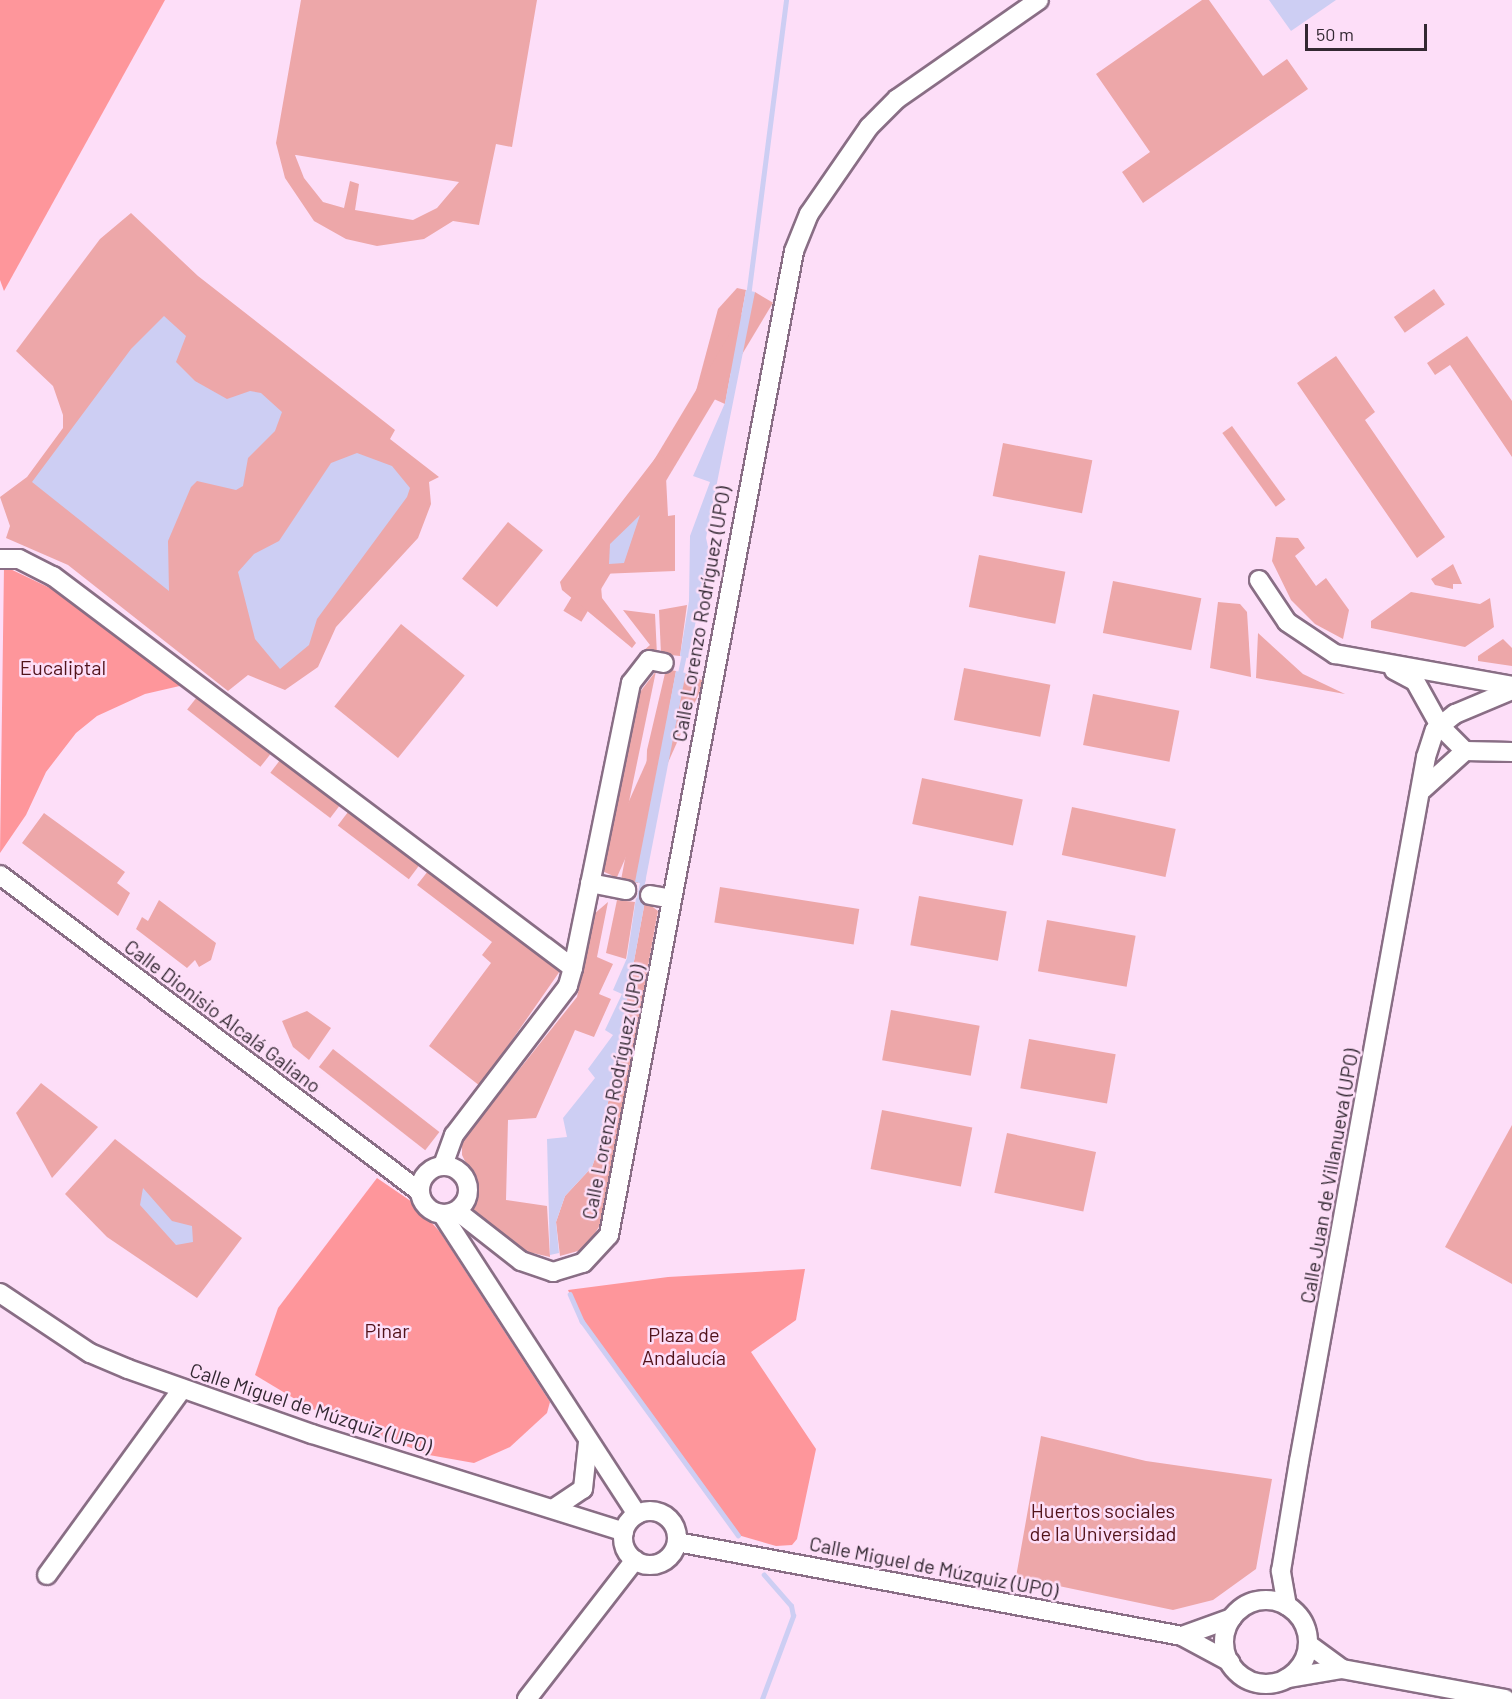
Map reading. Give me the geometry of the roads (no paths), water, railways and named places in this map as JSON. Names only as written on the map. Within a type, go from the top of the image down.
[{"type":"street","name":"Calle Lorenzo Rodríguez (UPO)","points":[[450,1213],[521,1261],[553,1272],[573,1269],[609,1235],[672,899],[704,669],[783,289],[810,214],[869,127],[897,99],[1039,0]]},
{"type":"street","points":[[0,559],[19,559],[53,576],[573,968]]},
{"type":"street","points":[[1259,580],[1298,633],[1335,654],[1512,688]]},
{"type":"street","points":[[443,1165],[454,1135],[568,986],[631,683],[649,660],[664,663]]},
{"type":"street","points":[[1379,664],[1415,681],[1440,726],[1466,751],[1512,752]]},
{"type":"street","points":[[1440,726],[1474,703],[1512,688]]},
{"type":"street","name":"Calle Juan de Villanueva (UPO)","points":[[1287,1606],[1281,1571],[1423,789],[1426,757],[1440,726]]},
{"type":"street","points":[[1423,789],[1466,751]]},
{"type":"street","name":"Calle Dionisio Alcalá Galiano","points":[[0,876],[419,1191]]},
{"type":"street","points":[[590,883],[626,890]]},
{"type":"street","points":[[650,895],[672,899]]},
{"type":"street","points":[[450,1213],[467,1198],[467,1183],[458,1170],[443,1165],[428,1171],[419,1191],[428,1208],[450,1213],[588,1442],[637,1514]]},
{"type":"street","name":"Calle Miguel de Múzquiz (UPO)","points":[[0,1293],[90,1353],[182,1389],[624,1532]]},
{"type":"street","points":[[47,1575],[182,1389]]},
{"type":"street","points":[[552,1509],[583,1489],[588,1442]]},
{"type":"street","points":[[652,1511],[668,1517],[677,1542],[661,1563],[635,1560],[624,1546],[624,1532],[637,1514],[652,1511]]},
{"type":"street","name":"Calle Miguel de Múzquiz (UPO)","points":[[677,1542],[1182,1636],[1230,1662]]},
{"type":"street","points":[[527,1699],[635,1560]]},
{"type":"street","points":[[1182,1636],[1232,1618],[1252,1603],[1281,1571]]},
{"type":"street","points":[[1252,1603],[1287,1606],[1303,1622],[1308,1644],[1302,1663],[1288,1678]]},
{"type":"street","points":[[1232,1618],[1224,1640],[1230,1662],[1251,1682],[1342,1670],[1505,1699]]},
{"type":"street","points":[[1308,1644],[1342,1670]]},
{"type":"water","points":[[1269,0],[1336,0],[1291,31]]},
{"type":"water","points":[[746,290],[755,292],[706,538],[710,555],[688,658],[680,656],[689,601],[690,536],[710,482],[693,476],[725,403]]},
{"type":"water","points":[[164,316],[186,336],[176,362],[195,381],[227,399],[250,391],[261,393],[282,412],[275,431],[248,458],[243,486],[236,490],[197,481],[191,487],[168,541],[169,591],[32,482],[131,349]]},
{"type":"water","points":[[357,453],[392,466],[410,488],[407,497],[317,619],[309,645],[280,669],[255,639],[238,572],[254,554],[279,541],[331,463]]},
{"type":"water","points":[[640,515],[624,563],[609,564],[610,544]]},
{"type":"water","points":[[676,671],[686,673],[645,884],[635,882]]},
{"type":"water","points":[[636,898],[645,901],[601,1141],[592,1167],[565,1196],[556,1222],[559,1253],[550,1255],[547,1139],[567,1137],[563,1118],[595,1078],[588,1069],[613,1035],[605,1030],[622,994],[613,990],[627,958]]},
{"type":"water","points":[[143,1188],[172,1221],[192,1226],[193,1242],[176,1245],[140,1205]]},
{"type":"waterway","points":[[748,297],[786,0]]},
{"type":"waterway","points":[[679,678],[684,654]]},
{"type":"waterway","points":[[638,905],[643,878]]},
{"type":"waterway","points":[[570,1294],[582,1321],[738,1535]]},
{"type":"waterway","points":[[762,1699],[793,1616],[791,1606],[764,1575]]},
{"type":"park label","name":"Eucaliptal","points":[[63,667]]},
{"type":"park label","name":"Pinar","points":[[387,1330]]},
{"type":"park label","name":"Plaza de Andalucía","points":[[684,1346]]},
{"type":"park label","name":"Huertos sociales de la Universidad","points":[[1103,1522]]}]
